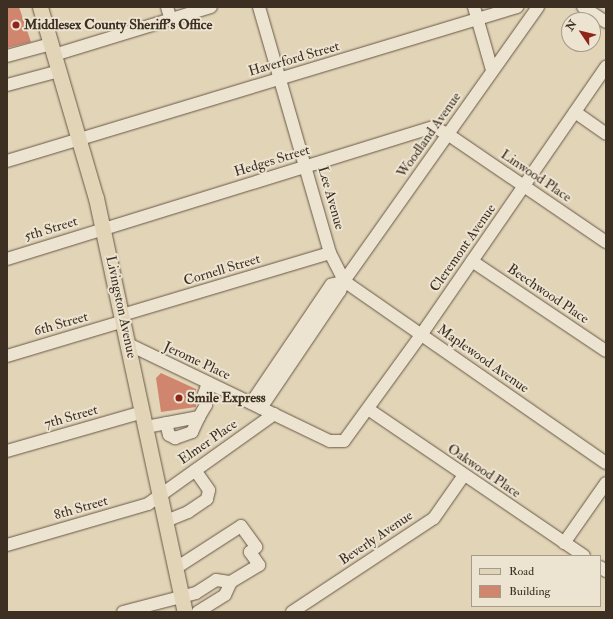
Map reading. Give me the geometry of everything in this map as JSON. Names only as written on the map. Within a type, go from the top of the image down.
[{"type":"main road","name":"Livingston Avenue","points":[[40,7],[79,140],[103,229],[185,612]]},
{"type":"street","points":[[167,7],[171,20]]},
{"type":"street","points":[[7,56],[52,50],[171,20],[211,7]]},
{"type":"street","name":"Lee Avenue","points":[[259,7],[281,78],[330,253],[344,281]]},
{"type":"street","points":[[474,7],[492,70]]},
{"type":"street","name":"Haverford Street","points":[[7,161],[281,78],[478,21],[517,7]]},
{"type":"street","name":"Woodland Avenue","points":[[256,405],[331,285],[344,281],[449,135],[492,70],[538,7]]},
{"type":"street","points":[[584,7],[606,22]]},
{"type":"street","name":"Cleremont Avenue","points":[[341,442],[351,434],[421,335],[606,67]]},
{"type":"street","points":[[7,85],[59,71]]},
{"type":"street","points":[[575,112],[606,134]]},
{"type":"street","name":"Hedges Street","points":[[103,229],[434,128],[449,135]]},
{"type":"street","name":"Linwood Place","points":[[449,135],[606,242]]},
{"type":"street","name":"5th Street","points":[[7,259],[103,229]]},
{"type":"street","name":"Cornell Street","points":[[123,318],[330,253]]},
{"type":"street","name":"Beechwood Place","points":[[472,261],[606,352]]},
{"type":"street","name":"Maplewood Avenue","points":[[344,281],[606,462]]},
{"type":"street","name":"6th Street","points":[[7,356],[123,318]]},
{"type":"street","name":"Jerome Place","points":[[128,344],[330,441],[341,442]]},
{"type":"street","points":[[146,427],[199,417],[206,405],[204,394],[208,383]]},
{"type":"street","name":"Oakwood Place","points":[[368,409],[583,555]]},
{"type":"street","name":"7th Street","points":[[7,451],[143,412]]},
{"type":"street","name":"Elmer Place","points":[[160,495],[274,414]]},
{"type":"street","points":[[166,522],[188,512],[208,499],[209,490],[195,470]]},
{"type":"street","name":"Beverly Avenue","points":[[292,612],[434,518],[464,475]]},
{"type":"street","points":[[564,542],[606,483]]},
{"type":"street","name":"8th Street","points":[[7,545],[148,504],[160,495]]},
{"type":"street","points":[[176,568],[241,526],[256,547],[250,552],[259,565],[231,582],[225,595],[198,612]]},
{"type":"street","points":[[123,612],[182,595],[196,593],[216,580],[231,582]]},
{"type":"building","name":"Middlesex County Sheriff's Office","points":[[7,7],[19,7],[31,42],[7,48]]},
{"type":"building","name":"Smile Express","points":[[161,373],[196,389],[196,407],[161,412],[156,378]]},
{"type":"place","name":"Middlesex County Sheriff's Office","points":[[16,25]]},
{"type":"place","name":"Smile Express","points":[[179,398]]}]
